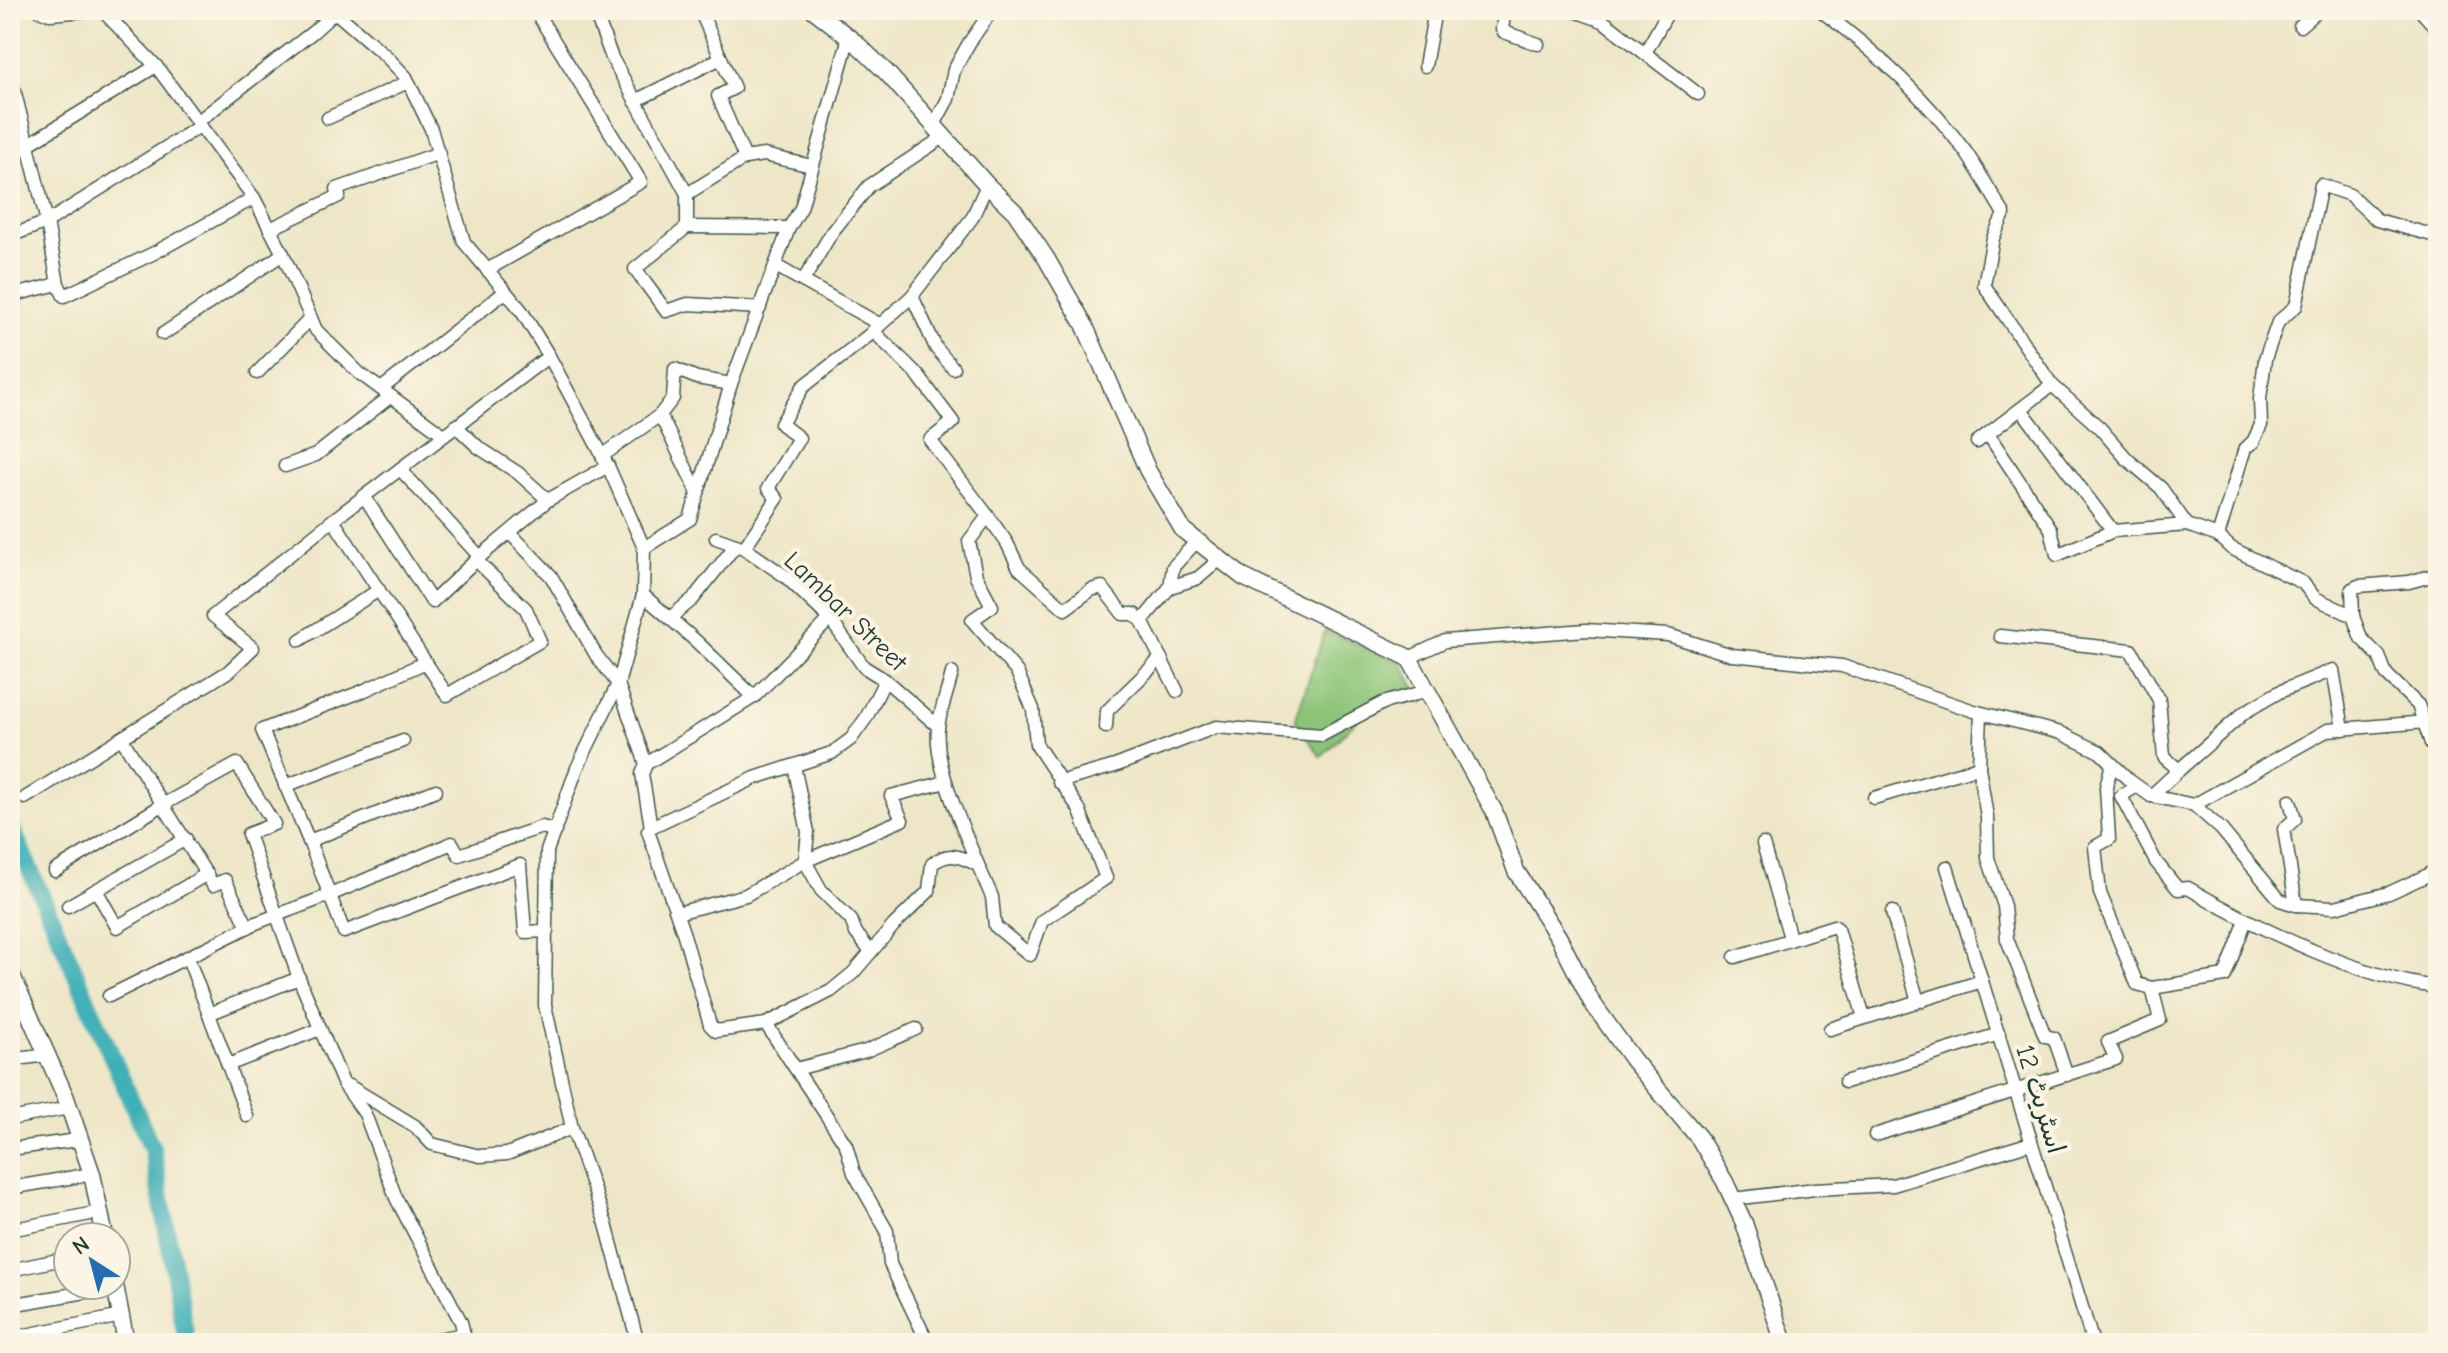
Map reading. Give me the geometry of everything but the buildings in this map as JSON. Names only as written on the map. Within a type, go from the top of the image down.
[{"type":"street","points":[[39,10],[50,14],[99,10],[156,66],[254,198],[283,254],[316,330],[359,373],[444,435]]},
{"type":"street","points":[[487,270],[641,182],[535,10]]},
{"type":"street","points":[[594,10],[612,58],[687,194],[687,227]]},
{"type":"street","points":[[700,10],[734,88],[718,96],[745,158]]},
{"type":"street","points":[[814,10],[849,37],[887,73],[1015,212],[1084,324],[1148,471],[1183,530],[1243,577],[1409,658],[1494,811],[1516,871],[1559,938],[1591,1001],[1633,1060],[1699,1138],[1733,1199],[1784,1343]]},
{"type":"street","points":[[803,281],[832,232],[869,186],[940,130],[954,70],[992,10]]},
{"type":"street","points":[[1425,66],[1435,10]]},
{"type":"street","points":[[1505,10],[1502,29],[1538,44]]},
{"type":"street","points":[[1572,10],[1603,21],[1698,94]]},
{"type":"street","points":[[1645,53],[1669,10]]},
{"type":"street","points":[[1820,10],[1853,34],[1919,96],[1966,152],[2004,214],[1993,238],[1984,285],[2052,385],[2161,488],[2187,525]]},
{"type":"street","points":[[2300,26],[2318,10]]},
{"type":"street","points":[[2420,10],[2438,30]]},
{"type":"street","points":[[10,236],[47,222],[198,124],[313,32],[334,11],[386,56],[408,82],[431,129],[464,242],[521,310],[549,356],[605,461],[644,548],[643,595],[618,684],[577,768],[547,851],[545,1005],[572,1128],[606,1224],[634,1342]]},
{"type":"street","points":[[644,548],[690,519],[731,384],[789,228],[801,208],[849,37]]},
{"type":"street","points":[[635,101],[721,58]]},
{"type":"street","points":[[29,144],[156,66]]},
{"type":"street","points":[[10,73],[12,99],[29,144],[58,284],[64,296],[154,253],[254,198]]},
{"type":"street","points":[[328,118],[408,82]]},
{"type":"street","points":[[270,229],[339,196],[337,189],[439,153]]},
{"type":"street","points":[[687,194],[745,158],[764,155],[812,166]]},
{"type":"street","points":[[670,618],[693,599],[740,547],[777,499],[768,488],[799,438],[781,424],[800,390],[912,296],[972,218],[987,185]]},
{"type":"street","points":[[2218,536],[2245,448],[2253,442],[2261,425],[2260,399],[2265,359],[2278,322],[2296,306],[2321,185],[2350,195],[2377,220],[2410,231],[2432,235],[2438,233]]},
{"type":"street","points":[[760,308],[688,304],[666,311],[635,269],[687,227],[789,228]]},
{"type":"street","points":[[163,334],[283,254]]},
{"type":"street","points":[[776,266],[876,327],[953,422],[930,440],[1007,543],[1019,568],[1065,609],[1091,590],[1102,587],[1123,614],[1134,614],[1142,621],[1177,691]]},
{"type":"street","points":[[10,296],[58,284]]},
{"type":"street","points":[[285,466],[316,455],[505,292]]},
{"type":"street","points":[[912,296],[936,348],[953,368]]},
{"type":"street","points":[[257,373],[311,318]]},
{"type":"street","points":[[25,798],[229,671],[253,648],[213,616],[364,496],[549,356]]},
{"type":"street","points":[[364,496],[432,602],[548,500],[605,461],[660,415],[673,398],[675,369],[697,378],[731,384]]},
{"type":"street","points":[[2052,385],[1982,438],[2051,529],[2057,555],[2113,531],[2187,525],[2218,536],[2231,548],[2303,583],[2315,598],[2353,616]]},
{"type":"street","points":[[2021,409],[2113,531]]},
{"type":"street","points":[[660,415],[698,493]]},
{"type":"street","points":[[456,426],[478,447],[518,473],[548,500]]},
{"type":"street","points":[[333,520],[447,695],[540,641],[526,609],[400,469]]},
{"type":"street","points":[[952,673],[938,726],[946,782],[992,897],[995,926],[1030,955],[1042,921],[1106,878],[1079,809],[1036,744],[1033,709],[1017,672],[972,620],[992,606],[976,576],[969,541],[988,516]]},
{"type":"street","points":[[510,533],[551,576],[596,655],[618,684],[646,764]]},
{"type":"street","name":"Lambar Street","points":[[716,538],[740,547],[785,576],[830,619],[864,667],[885,680],[938,726]]},
{"type":"street","points":[[1142,621],[1170,587],[1173,567],[1196,542]]},
{"type":"street","points":[[1170,587],[1198,578],[1219,560]]},
{"type":"street","points":[[2438,574],[2409,582],[2358,586],[2352,589],[2350,595],[2361,638],[2379,656],[2386,674],[2418,705],[2431,743],[2438,748]]},
{"type":"street","points":[[300,640],[379,590]]},
{"type":"street","points":[[643,595],[754,697]]},
{"type":"street","points":[[651,827],[642,774],[646,764],[754,697],[830,619]]},
{"type":"street","points":[[1409,658],[1445,641],[1586,630],[1668,635],[1732,655],[1842,666],[1981,713],[2061,733],[2100,752],[2151,796],[2194,805],[2221,829],[2280,900],[2296,905],[2335,907],[2389,893],[2438,867]]},
{"type":"street","points":[[2000,636],[2131,650],[2159,700],[2164,757],[2179,770]]},
{"type":"street","points":[[1106,727],[1107,711],[1161,658]]},
{"type":"street","points":[[426,662],[363,691],[262,730],[344,932],[520,865],[525,932],[547,931]]},
{"type":"street","points":[[2151,796],[2245,712],[2279,692],[2333,670],[2343,729]]},
{"type":"street","points":[[885,680],[866,718],[851,739],[832,753],[755,778],[648,831],[677,913],[710,1025],[716,1031],[766,1024],[831,991],[853,973],[929,891],[932,864],[955,854],[978,865]]},
{"type":"street","points":[[1059,782],[1129,761],[1216,727],[1322,735],[1383,703],[1427,691]]},
{"type":"street","points":[[1981,713],[1979,767],[1987,817],[1988,858],[2004,906],[2007,939],[2045,1036],[2054,1038],[2067,1075]]},
{"type":"street","points":[[2194,805],[2328,730],[2426,722]]},
{"type":"street","points":[[122,739],[213,885],[225,880],[248,927]]},
{"type":"street","points":[[285,786],[403,741]]},
{"type":"street","points":[[55,871],[164,804],[237,764],[274,824],[248,834],[299,978],[343,1083],[365,1114],[396,1198],[461,1322],[465,1339],[417,1343]]},
{"type":"street","points":[[2112,764],[2106,787],[2109,839],[2095,847],[2100,893],[2137,984],[2152,988],[2225,976],[2246,920]]},
{"type":"street","points":[[794,766],[808,832],[805,861],[821,890],[851,920],[856,933],[871,952]]},
{"type":"street","points":[[1874,798],[1979,767]]},
{"type":"street","points":[[677,913],[746,895],[805,861],[902,820],[891,796],[946,782]]},
{"type":"street","points":[[2137,786],[2121,796],[2156,862],[2178,889],[2188,888],[2246,920],[2359,967],[2417,985],[2438,987]]},
{"type":"street","points":[[309,841],[436,790]]},
{"type":"street","points":[[2290,801],[2295,819],[2284,829],[2296,905]]},
{"type":"street","points":[[109,996],[248,927],[452,843],[459,855],[542,827],[555,831]]},
{"type":"street","points":[[68,906],[186,839]]},
{"type":"street","points":[[1763,844],[1790,938]]},
{"type":"street","name":"اسٹریٹ 12","points":[[1947,867],[2093,1343]]},
{"type":"street","points":[[96,890],[117,927],[207,874]]},
{"type":"street","points":[[1892,912],[1918,1001]]},
{"type":"street","points":[[1735,957],[1829,926],[1838,929],[1864,1018]]},
{"type":"street","points":[[188,958],[247,1116]]},
{"type":"street","points":[[211,1013],[299,978]]},
{"type":"street","points":[[12,980],[69,1108],[92,1174],[102,1221]]},
{"type":"street","points":[[1830,1029],[1982,981]]},
{"type":"street","points":[[1875,1135],[2116,1059],[2108,1042],[2160,1020],[2152,988]]},
{"type":"street","points":[[766,1024],[846,1145],[854,1173],[887,1231],[890,1264],[928,1343]]},
{"type":"street","points":[[228,1065],[320,1029]]},
{"type":"street","points":[[796,1069],[866,1051],[916,1029]]},
{"type":"street","points":[[1845,1082],[1999,1034]]},
{"type":"street","points":[[10,1060],[47,1055]]},
{"type":"street","points":[[343,1083],[415,1126],[432,1144],[480,1156],[507,1154],[572,1128]]},
{"type":"street","points":[[10,1119],[69,1108]]},
{"type":"street","points":[[10,1149],[78,1140]]},
{"type":"street","points":[[1733,1199],[1815,1189],[1893,1185],[2031,1143]]},
{"type":"street","points":[[10,1188],[92,1174]]},
{"type":"street","points":[[10,1230],[100,1212]]},
{"type":"street","points":[[10,1270],[52,1261]]},
{"type":"street","points":[[10,1305],[52,1297]]},
{"type":"street","points":[[118,1301],[126,1343]]},
{"type":"street","points":[[10,1338],[122,1316]]},
{"type":"green space","points":[[1325,631],[1401,662],[1423,702],[1378,698],[1321,757],[1295,721]]},
{"type":"waterway","points":[[10,824],[152,1148],[187,1343]]}]
